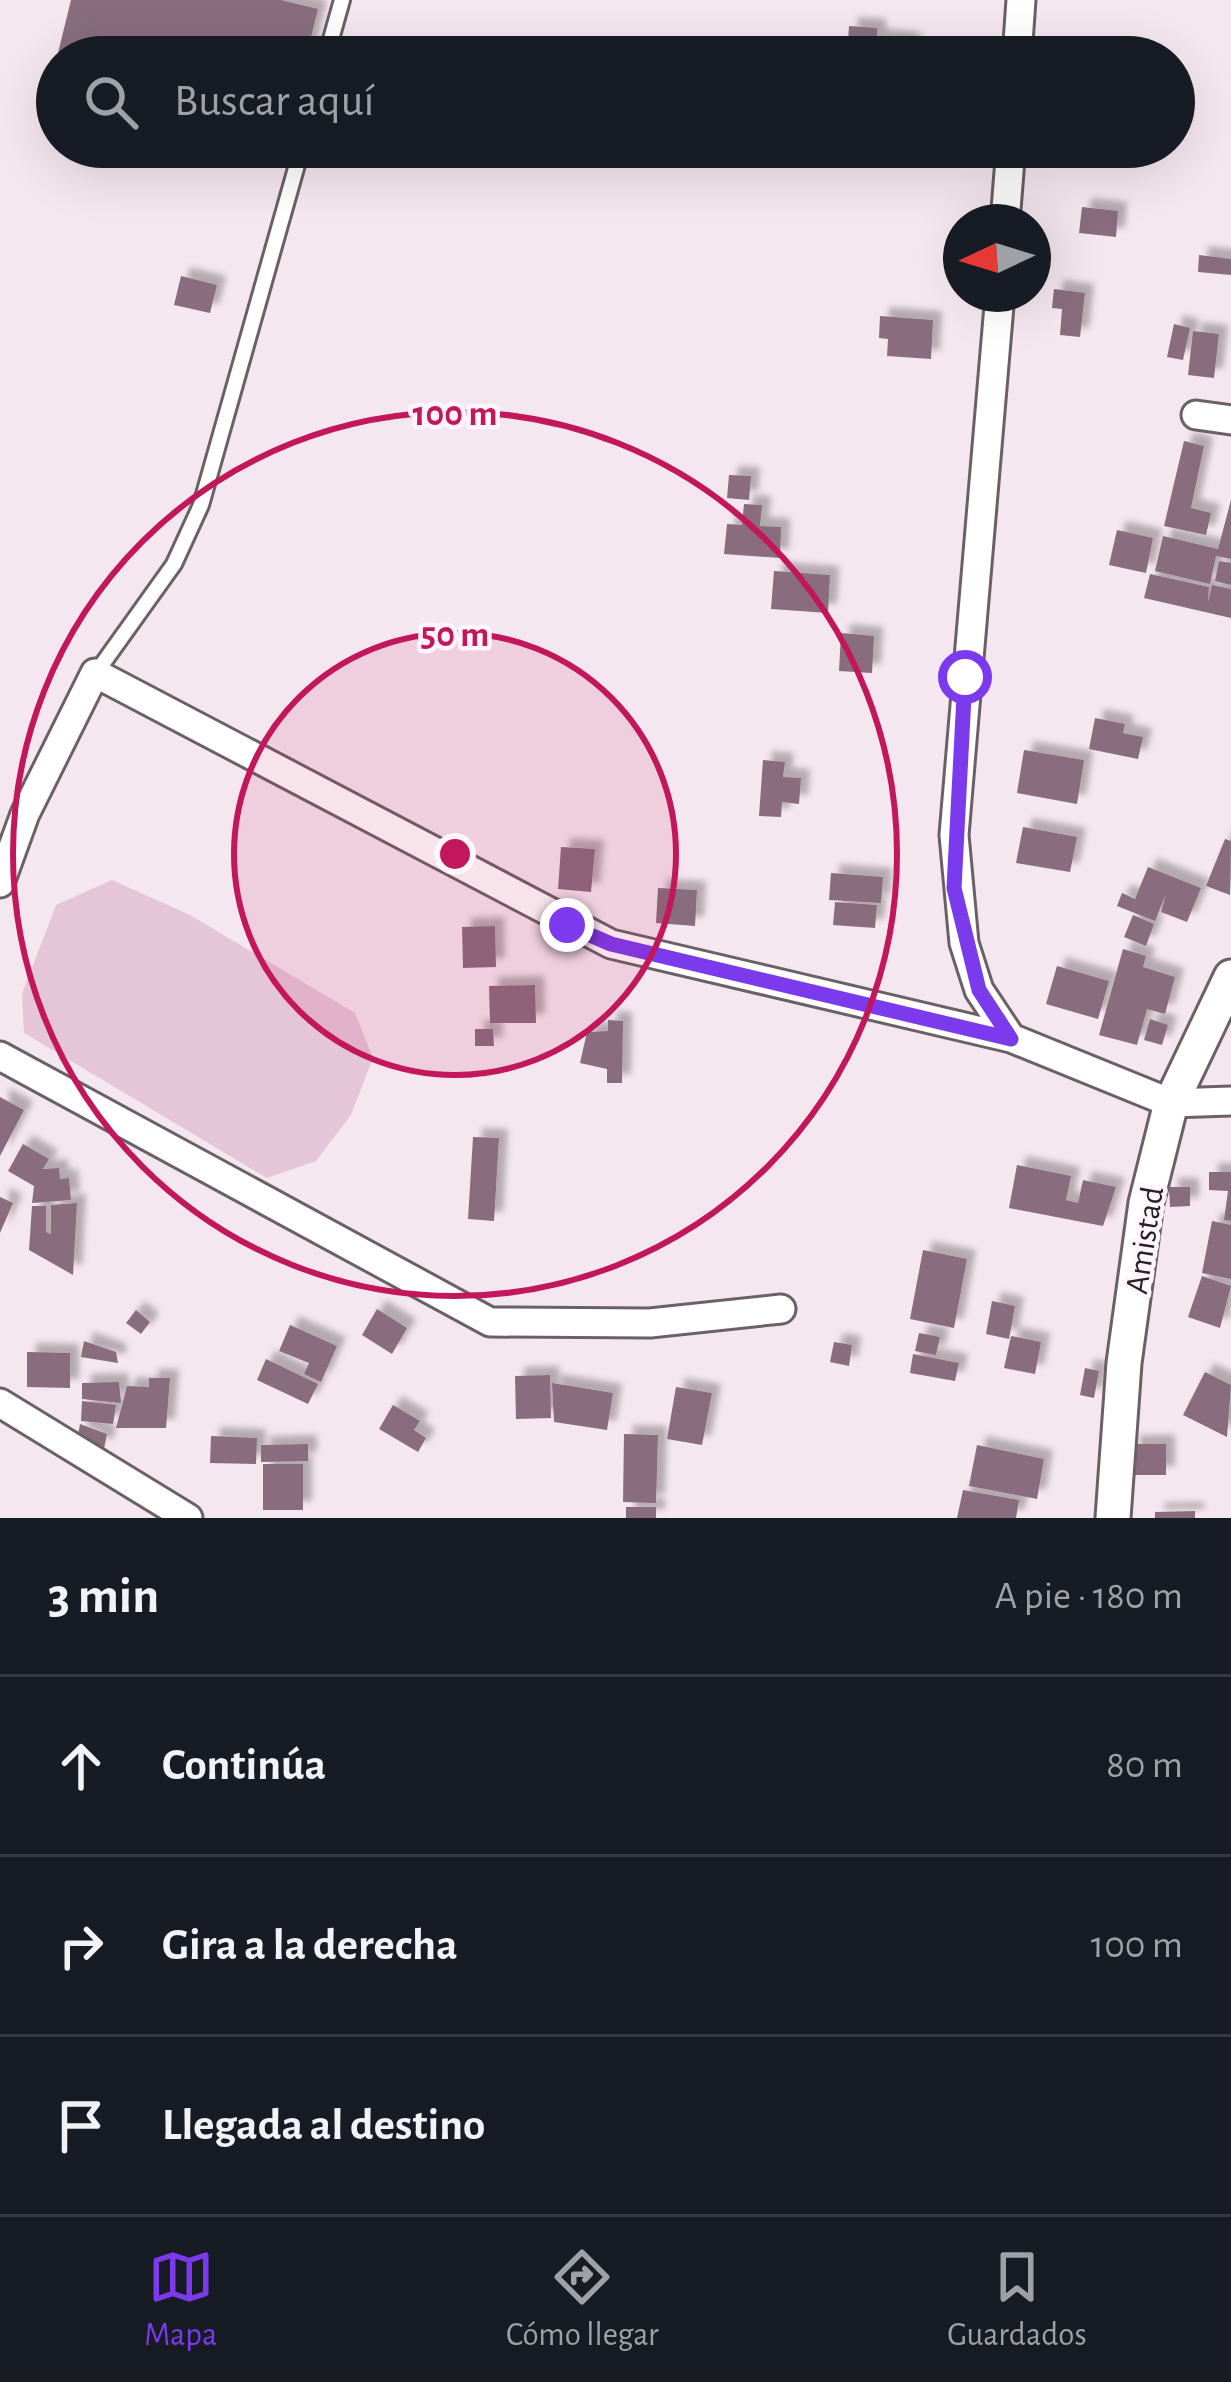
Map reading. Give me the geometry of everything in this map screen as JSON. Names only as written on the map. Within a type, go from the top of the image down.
[{"type":"street","points":[[1018,36],[1021,0]]},
{"type":"street","points":[[1006,204],[1009,168]]},
{"type":"street","points":[[998,312],[953,835],[964,943],[979,990],[1011,1039]]},
{"type":"street","points":[[1196,415],[1231,420]]},
{"type":"street","points":[[0,883],[25,814],[95,674],[611,944],[1011,1039],[1171,1103],[1231,1100]]},
{"type":"street","name":"Amistad","points":[[1113,1518],[1140,1249],[1171,1103],[1231,977]]},
{"type":"street","points":[[0,1056],[490,1322],[650,1323],[781,1309]]},
{"type":"street","points":[[0,1403],[188,1518]]},
{"type":"lane","points":[[332,36],[342,0]]},
{"type":"lane","points":[[95,674],[174,564],[201,505],[296,168]]},
{"type":"shaded area","points":[[112,880],[190,915],[355,1013],[373,1058],[351,1115],[316,1161],[267,1178],[24,1033],[22,994],[56,905]]},
{"type":"building","points":[[71,0],[281,0],[318,9],[311,36],[62,36]]},
{"type":"building","points":[[849,26],[877,28],[877,36],[848,36]]},
{"type":"building","points":[[1082,207],[1118,211],[1116,237],[1079,233]]},
{"type":"building","points":[[1199,255],[1231,259],[1231,275],[1198,272]]},
{"type":"building","points":[[181,276],[217,285],[210,313],[174,305]]},
{"type":"building","points":[[1054,289],[1085,293],[1080,337],[1060,335],[1062,309],[1052,308]]},
{"type":"building","points":[[880,316],[933,320],[931,359],[887,356],[888,339],[879,338]]},
{"type":"building","points":[[1174,324],[1190,328],[1183,360],[1167,357]]},
{"type":"building","points":[[1193,331],[1219,334],[1214,378],[1188,375]]},
{"type":"building","points":[[1184,441],[1204,446],[1191,508],[1211,513],[1206,535],[1164,526]]},
{"type":"building","points":[[729,475],[751,476],[749,500],[727,498]]},
{"type":"building","points":[[1231,500],[1231,559],[1216,556],[1210,584],[1155,571],[1163,536],[1218,549]]},
{"type":"building","points":[[744,504],[762,505],[760,526],[781,527],[780,558],[724,554],[727,524],[742,525]]},
{"type":"building","points":[[1117,530],[1153,538],[1146,573],[1109,565]]},
{"type":"building","points":[[1219,561],[1231,563],[1231,585],[1215,581]]},
{"type":"building","points":[[774,571],[830,575],[828,613],[771,609]]},
{"type":"building","points":[[1150,574],[1209,587],[1208,602],[1212,585],[1231,589],[1231,618],[1144,598]]},
{"type":"building","points":[[841,633],[874,636],[872,673],[839,671]]},
{"type":"building","points":[[1095,718],[1125,724],[1123,733],[1143,737],[1138,759],[1089,749]]},
{"type":"building","points":[[1024,750],[1084,760],[1077,804],[1017,793]]},
{"type":"building","points":[[763,760],[785,762],[783,777],[801,778],[799,804],[782,802],[781,817],[759,816]]},
{"type":"building","points":[[1023,827],[1077,837],[1070,872],[1016,863]]},
{"type":"building","points":[[1225,839],[1231,841],[1230,895],[1206,886]]},
{"type":"building","points":[[561,847],[595,849],[591,892],[558,889]]},
{"type":"building","points":[[1148,867],[1201,888],[1187,922],[1161,912],[1166,894],[1155,921],[1117,906],[1122,893],[1135,899]]},
{"type":"building","points":[[831,873],[883,877],[881,903],[829,900]]},
{"type":"building","points":[[658,888],[697,890],[695,926],[656,923]]},
{"type":"building","points":[[835,902],[877,905],[875,928],[833,925]]},
{"type":"building","points":[[1133,915],[1154,924],[1146,946],[1124,937]]},
{"type":"building","points":[[495,926],[496,967],[463,968],[462,927]]},
{"type":"building","points":[[1123,949],[1146,956],[1143,967],[1175,977],[1165,1014],[1147,1009],[1137,1045],[1099,1035]]},
{"type":"building","points":[[1057,966],[1109,981],[1098,1019],[1046,1004]]},
{"type":"building","points":[[535,985],[536,1023],[490,1023],[489,986]]},
{"type":"building","points":[[1150,1019],[1168,1025],[1162,1045],[1144,1040]]},
{"type":"building","points":[[608,1020],[623,1021],[622,1083],[607,1083],[607,1069],[580,1063],[587,1032],[608,1031]]},
{"type":"building","points":[[475,1029],[493,1029],[494,1046],[475,1046]]},
{"type":"building","points":[[0,1097],[24,1110],[0,1156]]},
{"type":"building","points":[[473,1137],[499,1138],[494,1221],[468,1219]]},
{"type":"building","points":[[23,1144],[49,1159],[43,1169],[59,1168],[60,1179],[69,1178],[71,1200],[32,1203],[34,1186],[8,1171]]},
{"type":"building","points":[[1017,1165],[1071,1176],[1066,1200],[1078,1203],[1083,1180],[1116,1187],[1103,1226],[1009,1208]]},
{"type":"building","points":[[1209,1172],[1231,1172],[1231,1221],[1224,1220],[1228,1191],[1209,1190]]},
{"type":"building","points":[[1169,1187],[1190,1187],[1190,1206],[1170,1207]]},
{"type":"building","points":[[0,1197],[13,1203],[0,1233]]},
{"type":"building","points":[[77,1203],[73,1275],[29,1250],[32,1206],[46,1206],[46,1232],[51,1234],[51,1205]]},
{"type":"building","points":[[1212,1221],[1231,1225],[1231,1279],[1202,1273]]},
{"type":"building","points":[[923,1250],[967,1259],[954,1328],[910,1319]]},
{"type":"building","points":[[1202,1276],[1231,1286],[1220,1328],[1188,1317]]},
{"type":"building","points":[[992,1301],[1015,1306],[1009,1339],[986,1334]]},
{"type":"building","points":[[377,1309],[407,1328],[392,1354],[362,1335]]},
{"type":"building","points":[[136,1310],[150,1322],[141,1334],[126,1323]]},
{"type":"building","points":[[290,1325],[337,1346],[321,1382],[304,1374],[309,1363],[279,1351]]},
{"type":"building","points":[[919,1333],[940,1337],[936,1355],[915,1351]]},
{"type":"building","points":[[1011,1336],[1041,1342],[1035,1374],[1004,1368]]},
{"type":"building","points":[[84,1341],[116,1352],[118,1363],[81,1357]]},
{"type":"building","points":[[834,1342],[852,1345],[849,1366],[830,1362]]},
{"type":"building","points":[[27,1352],[70,1353],[70,1388],[27,1387]]},
{"type":"building","points":[[913,1354],[959,1363],[955,1381],[910,1373]]},
{"type":"building","points":[[266,1359],[318,1384],[308,1404],[257,1380]]},
{"type":"building","points":[[1085,1368],[1099,1371],[1094,1398],[1080,1395]]},
{"type":"building","points":[[1205,1372],[1231,1385],[1227,1437],[1183,1415]]},
{"type":"building","points":[[550,1375],[551,1418],[516,1419],[515,1376]]},
{"type":"building","points":[[149,1378],[170,1378],[166,1428],[116,1428],[127,1386],[149,1387]]},
{"type":"building","points":[[119,1382],[121,1403],[82,1399],[82,1383]]},
{"type":"building","points":[[552,1383],[613,1393],[607,1430],[554,1422]]},
{"type":"building","points":[[676,1387],[712,1393],[702,1445],[667,1439]]},
{"type":"building","points":[[82,1401],[116,1405],[113,1424],[81,1421]]},
{"type":"building","points":[[393,1405],[420,1421],[414,1430],[426,1438],[418,1452],[379,1429]]},
{"type":"building","points":[[80,1424],[107,1434],[104,1449],[78,1435]]},
{"type":"building","points":[[624,1434],[658,1435],[656,1503],[623,1502]]},
{"type":"building","points":[[211,1436],[257,1438],[256,1464],[210,1463]]},
{"type":"building","points":[[308,1444],[308,1461],[261,1462],[261,1445]]},
{"type":"building","points":[[1131,1444],[1166,1444],[1166,1475],[1131,1475]]},
{"type":"building","points":[[977,1445],[1044,1459],[1037,1499],[969,1486]]},
{"type":"building","points":[[263,1464],[303,1464],[303,1510],[263,1510]]},
{"type":"building","points":[[963,1490],[1019,1500],[1016,1518],[957,1518]]},
{"type":"building","points":[[626,1507],[656,1507],[656,1518],[626,1518]]},
{"type":"building","points":[[1195,1511],[1195,1518],[1155,1518],[1155,1512]]},
{"type":"route","points":[[567,925],[611,944],[1011,1039],[979,990],[954,888],[953,835],[965,677]]}]
